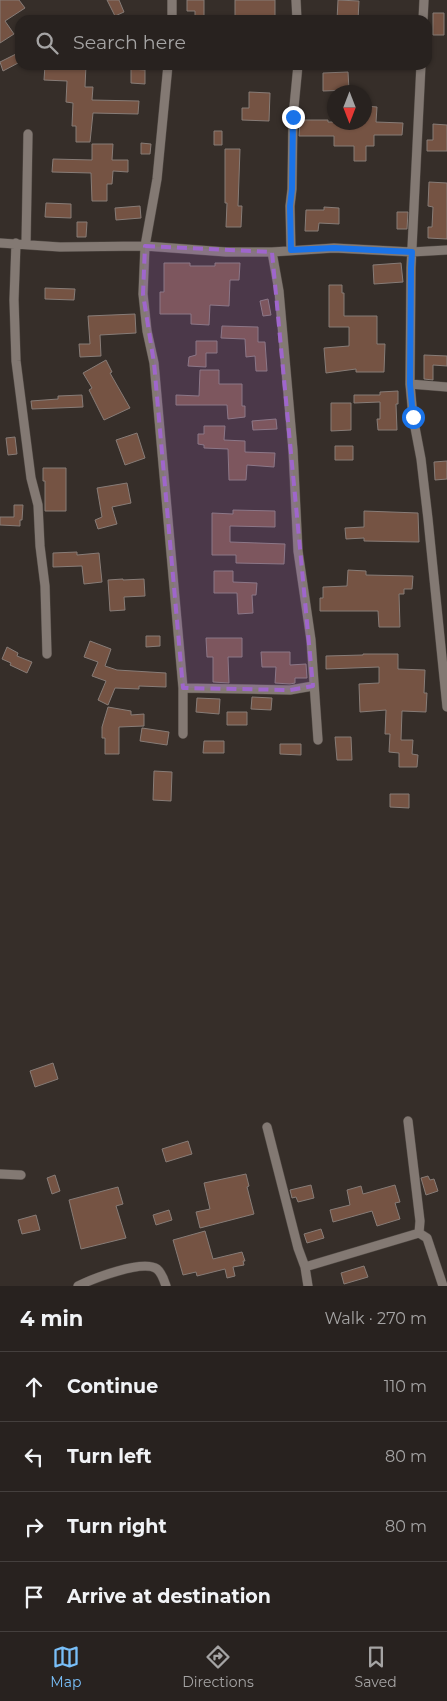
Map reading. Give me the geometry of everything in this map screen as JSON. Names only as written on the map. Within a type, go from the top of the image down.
[{"type":"street","points":[[172,0],[172,15]]},
{"type":"street","points":[[296,0],[297,15]]},
{"type":"street","points":[[423,15],[424,0]]},
{"type":"street","points":[[168,70],[157,179],[145,246],[143,294],[147,331],[154,362],[183,688],[183,734]]},
{"type":"street","points":[[291,250],[290,206],[293,117],[298,70]]},
{"type":"street","points":[[421,70],[411,268],[410,384],[413,417],[424,484],[447,707]]},
{"type":"street","points":[[26,244],[28,134]]},
{"type":"street","points":[[0,242],[60,246],[145,246],[226,252],[272,252],[334,248],[412,252],[447,250]]},
{"type":"street","points":[[16,243],[14,300],[16,361],[31,478],[38,504],[40,546],[45,586],[46,654]]},
{"type":"street","points":[[272,252],[279,291],[293,450],[298,551],[310,640],[318,740]]},
{"type":"street","points":[[410,384],[447,387]]},
{"type":"street","points":[[183,688],[290,690],[313,686]]},
{"type":"street","points":[[408,1121],[420,1221],[419,1233]]},
{"type":"street","points":[[267,1127],[305,1267],[308,1286]]},
{"type":"street","points":[[0,1174],[21,1175]]},
{"type":"street","points":[[305,1267],[419,1233],[427,1238],[443,1286]]},
{"type":"street","points":[[78,1286],[108,1274],[149,1266],[156,1268],[161,1273],[166,1286]]},
{"type":"highlighted area","points":[[145,246],[272,252],[313,686],[290,690],[183,688],[154,363],[143,294]]},
{"type":"building","points":[[0,0],[19,0],[25,8],[5,21],[14,34],[0,43]]},
{"type":"building","points":[[107,0],[119,0],[124,12],[114,15]]},
{"type":"building","points":[[187,0],[204,0],[204,15],[195,15],[195,11],[187,11]]},
{"type":"building","points":[[235,0],[275,0],[275,15],[235,15]]},
{"type":"building","points":[[338,0],[359,1],[358,15],[337,15]]},
{"type":"building","points":[[433,13],[444,13],[444,35],[433,35]]},
{"type":"building","points":[[15,54],[15,65],[3,71],[0,62]]},
{"type":"building","points":[[45,70],[86,70],[85,87],[93,87],[92,100],[139,101],[138,114],[93,113],[90,142],[76,142],[76,126],[72,126],[73,103],[66,102],[67,81],[44,80]]},
{"type":"building","points":[[131,70],[145,70],[145,84],[131,83]]},
{"type":"building","points":[[348,72],[349,85],[327,85],[327,91],[323,91],[323,73]]},
{"type":"building","points":[[249,92],[270,93],[269,121],[242,120],[242,108],[249,108]]},
{"type":"building","points":[[372,107],[377,107],[376,122],[403,123],[402,135],[374,135],[374,146],[366,146],[366,161],[354,161],[354,146],[334,146],[334,136],[299,136],[300,120],[327,120],[327,130],[372,130]]},
{"type":"building","points":[[433,124],[447,125],[447,151],[427,151],[427,140],[433,140]]},
{"type":"building","points":[[214,131],[222,131],[222,145],[214,145]]},
{"type":"building","points":[[141,143],[151,144],[150,154],[141,154]]},
{"type":"building","points":[[92,144],[113,144],[112,160],[128,160],[128,172],[113,171],[112,184],[107,184],[107,201],[92,201],[91,173],[52,172],[53,159],[92,160]]},
{"type":"building","points":[[225,149],[240,149],[238,206],[242,206],[241,227],[226,227]]},
{"type":"building","points":[[429,182],[447,183],[447,239],[428,238],[428,227],[432,227],[433,207],[428,206]]},
{"type":"building","points":[[46,203],[71,204],[71,218],[45,217]]},
{"type":"building","points":[[140,206],[141,218],[116,220],[115,208]]},
{"type":"building","points":[[324,207],[339,208],[339,224],[319,223],[318,231],[305,231],[306,210],[324,210]]},
{"type":"building","points":[[397,212],[408,212],[407,229],[397,229]]},
{"type":"building","points":[[77,222],[87,222],[86,237],[77,237]]},
{"type":"building","points":[[164,263],[190,263],[190,266],[215,266],[215,263],[240,263],[239,280],[230,280],[229,306],[210,305],[209,325],[191,324],[191,314],[160,314],[160,292],[164,292]]},
{"type":"building","points":[[401,263],[403,282],[374,284],[373,265]]},
{"type":"building","points":[[329,285],[342,285],[344,316],[377,316],[377,344],[385,344],[384,372],[356,372],[356,369],[326,373],[324,348],[349,346],[349,327],[329,327]]},
{"type":"building","points":[[45,288],[75,289],[74,300],[45,299]]},
{"type":"building","points":[[268,299],[271,315],[263,316],[260,301]]},
{"type":"building","points":[[135,314],[136,333],[100,335],[101,356],[80,357],[79,344],[90,344],[88,316]]},
{"type":"building","points":[[222,326],[258,327],[258,342],[265,342],[267,371],[256,371],[255,356],[246,357],[245,339],[221,338]]},
{"type":"building","points":[[196,341],[217,341],[217,353],[206,353],[206,367],[188,366],[189,357],[196,355]]},
{"type":"building","points":[[424,355],[447,356],[447,366],[433,365],[433,380],[424,379]]},
{"type":"building","points":[[106,360],[112,372],[110,373],[130,408],[104,420],[89,390],[92,388],[83,373]]},
{"type":"building","points":[[200,370],[219,370],[219,384],[242,384],[242,406],[245,406],[245,417],[228,419],[227,405],[176,405],[176,395],[199,396]]},
{"type":"building","points":[[398,391],[398,404],[396,404],[397,430],[378,430],[377,419],[380,419],[380,402],[354,403],[354,395],[380,395],[380,392]]},
{"type":"building","points":[[82,395],[83,407],[32,409],[31,401],[58,399],[58,396]]},
{"type":"building","points":[[331,403],[351,403],[351,430],[331,431]]},
{"type":"building","points":[[276,419],[277,429],[253,430],[252,421]]},
{"type":"building","points":[[204,426],[225,426],[224,440],[245,441],[245,452],[275,453],[274,467],[247,465],[246,480],[229,480],[228,449],[204,448],[204,445],[198,444],[198,434],[204,434]]},
{"type":"building","points":[[137,433],[145,458],[125,465],[116,440]]},
{"type":"building","points":[[15,437],[17,454],[8,455],[6,438]]},
{"type":"building","points":[[335,446],[353,446],[353,460],[335,460]]},
{"type":"building","points":[[447,461],[447,479],[435,480],[434,462]]},
{"type":"building","points":[[43,468],[66,468],[66,511],[45,511]]},
{"type":"building","points":[[127,483],[131,503],[112,507],[117,524],[98,529],[95,520],[102,517],[97,488]]},
{"type":"building","points":[[14,505],[23,505],[20,526],[0,525],[0,517],[14,517]]},
{"type":"building","points":[[233,510],[275,511],[275,527],[230,526],[230,542],[285,544],[284,564],[236,563],[236,555],[212,555],[212,513],[233,514]]},
{"type":"building","points":[[364,511],[418,513],[419,542],[364,541],[364,538],[346,539],[345,528],[364,527]]},
{"type":"building","points":[[77,552],[77,555],[99,553],[102,582],[84,584],[82,566],[53,567],[53,553]]},
{"type":"building","points":[[348,570],[366,571],[366,575],[413,576],[412,589],[404,589],[404,594],[399,594],[400,627],[379,627],[378,611],[320,611],[320,598],[323,598],[323,587],[347,586]]},
{"type":"building","points":[[214,571],[233,571],[233,582],[257,583],[256,595],[252,595],[253,613],[238,614],[237,593],[214,593]]},
{"type":"building","points":[[144,579],[145,596],[124,597],[125,610],[110,611],[108,580]]},
{"type":"building","points":[[146,636],[160,636],[160,646],[146,647]]},
{"type":"building","points":[[206,638],[242,638],[242,657],[228,657],[229,683],[213,682],[213,657],[207,657]]},
{"type":"building","points":[[90,641],[111,649],[105,666],[117,670],[166,673],[166,687],[139,686],[139,689],[115,688],[108,705],[98,700],[106,681],[92,676],[98,662],[84,657]]},
{"type":"building","points":[[7,647],[18,653],[17,656],[32,662],[27,673],[2,659]]},
{"type":"building","points":[[261,652],[290,652],[290,665],[306,664],[307,678],[295,678],[295,683],[290,684],[275,683],[276,667],[262,667]]},
{"type":"building","points":[[398,654],[398,669],[425,670],[424,693],[427,693],[426,712],[402,711],[401,740],[413,740],[412,754],[418,755],[417,767],[399,767],[399,753],[389,752],[390,734],[385,734],[386,710],[360,712],[359,684],[379,683],[379,667],[326,669],[326,656]]},
{"type":"building","points":[[252,697],[272,698],[271,710],[251,709]]},
{"type":"building","points":[[197,698],[220,699],[219,714],[196,712]]},
{"type":"building","points":[[108,707],[131,711],[131,715],[144,714],[144,726],[119,727],[119,754],[105,754],[105,738],[102,738],[102,727]]},
{"type":"building","points":[[227,712],[247,712],[247,725],[227,725]]},
{"type":"building","points":[[142,728],[169,732],[167,745],[140,741]]},
{"type":"building","points":[[335,737],[351,737],[352,760],[337,760]]},
{"type":"building","points":[[204,741],[224,741],[224,753],[203,753]]},
{"type":"building","points":[[280,744],[301,744],[301,755],[280,754]]},
{"type":"building","points":[[154,771],[172,772],[171,801],[153,800]]},
{"type":"building","points":[[390,794],[409,794],[409,808],[390,807]]},
{"type":"building","points":[[53,1063],[58,1079],[35,1087],[30,1071]]},
{"type":"building","points":[[188,1141],[192,1154],[166,1162],[162,1149]]},
{"type":"building","points":[[246,1174],[249,1186],[247,1187],[254,1214],[200,1228],[196,1212],[210,1209],[204,1183]]},
{"type":"building","points":[[55,1175],[60,1191],[52,1194],[47,1178]]},
{"type":"building","points":[[428,1176],[430,1180],[434,1179],[438,1191],[426,1195],[421,1178]]},
{"type":"building","points":[[311,1185],[314,1198],[298,1202],[296,1197],[292,1198],[290,1190]]},
{"type":"building","points":[[395,1185],[400,1202],[395,1203],[400,1219],[377,1226],[372,1211],[333,1222],[330,1210],[350,1205],[347,1190],[361,1186],[363,1194]]},
{"type":"building","points":[[118,1187],[123,1204],[116,1206],[126,1238],[81,1249],[69,1200]]},
{"type":"building","points":[[169,1210],[172,1220],[156,1225],[153,1215]]},
{"type":"building","points":[[36,1215],[40,1230],[22,1234],[18,1220]]},
{"type":"building","points":[[321,1229],[324,1238],[307,1243],[304,1234]]},
{"type":"building","points":[[205,1231],[213,1259],[242,1252],[245,1261],[243,1261],[244,1265],[233,1267],[235,1276],[227,1278],[225,1269],[197,1276],[196,1272],[183,1275],[173,1240]]},
{"type":"building","points":[[364,1266],[368,1277],[344,1284],[341,1273]]},
{"type":"route","points":[[293,117],[290,206],[291,250],[334,248],[412,252],[410,384],[413,417]]}]
